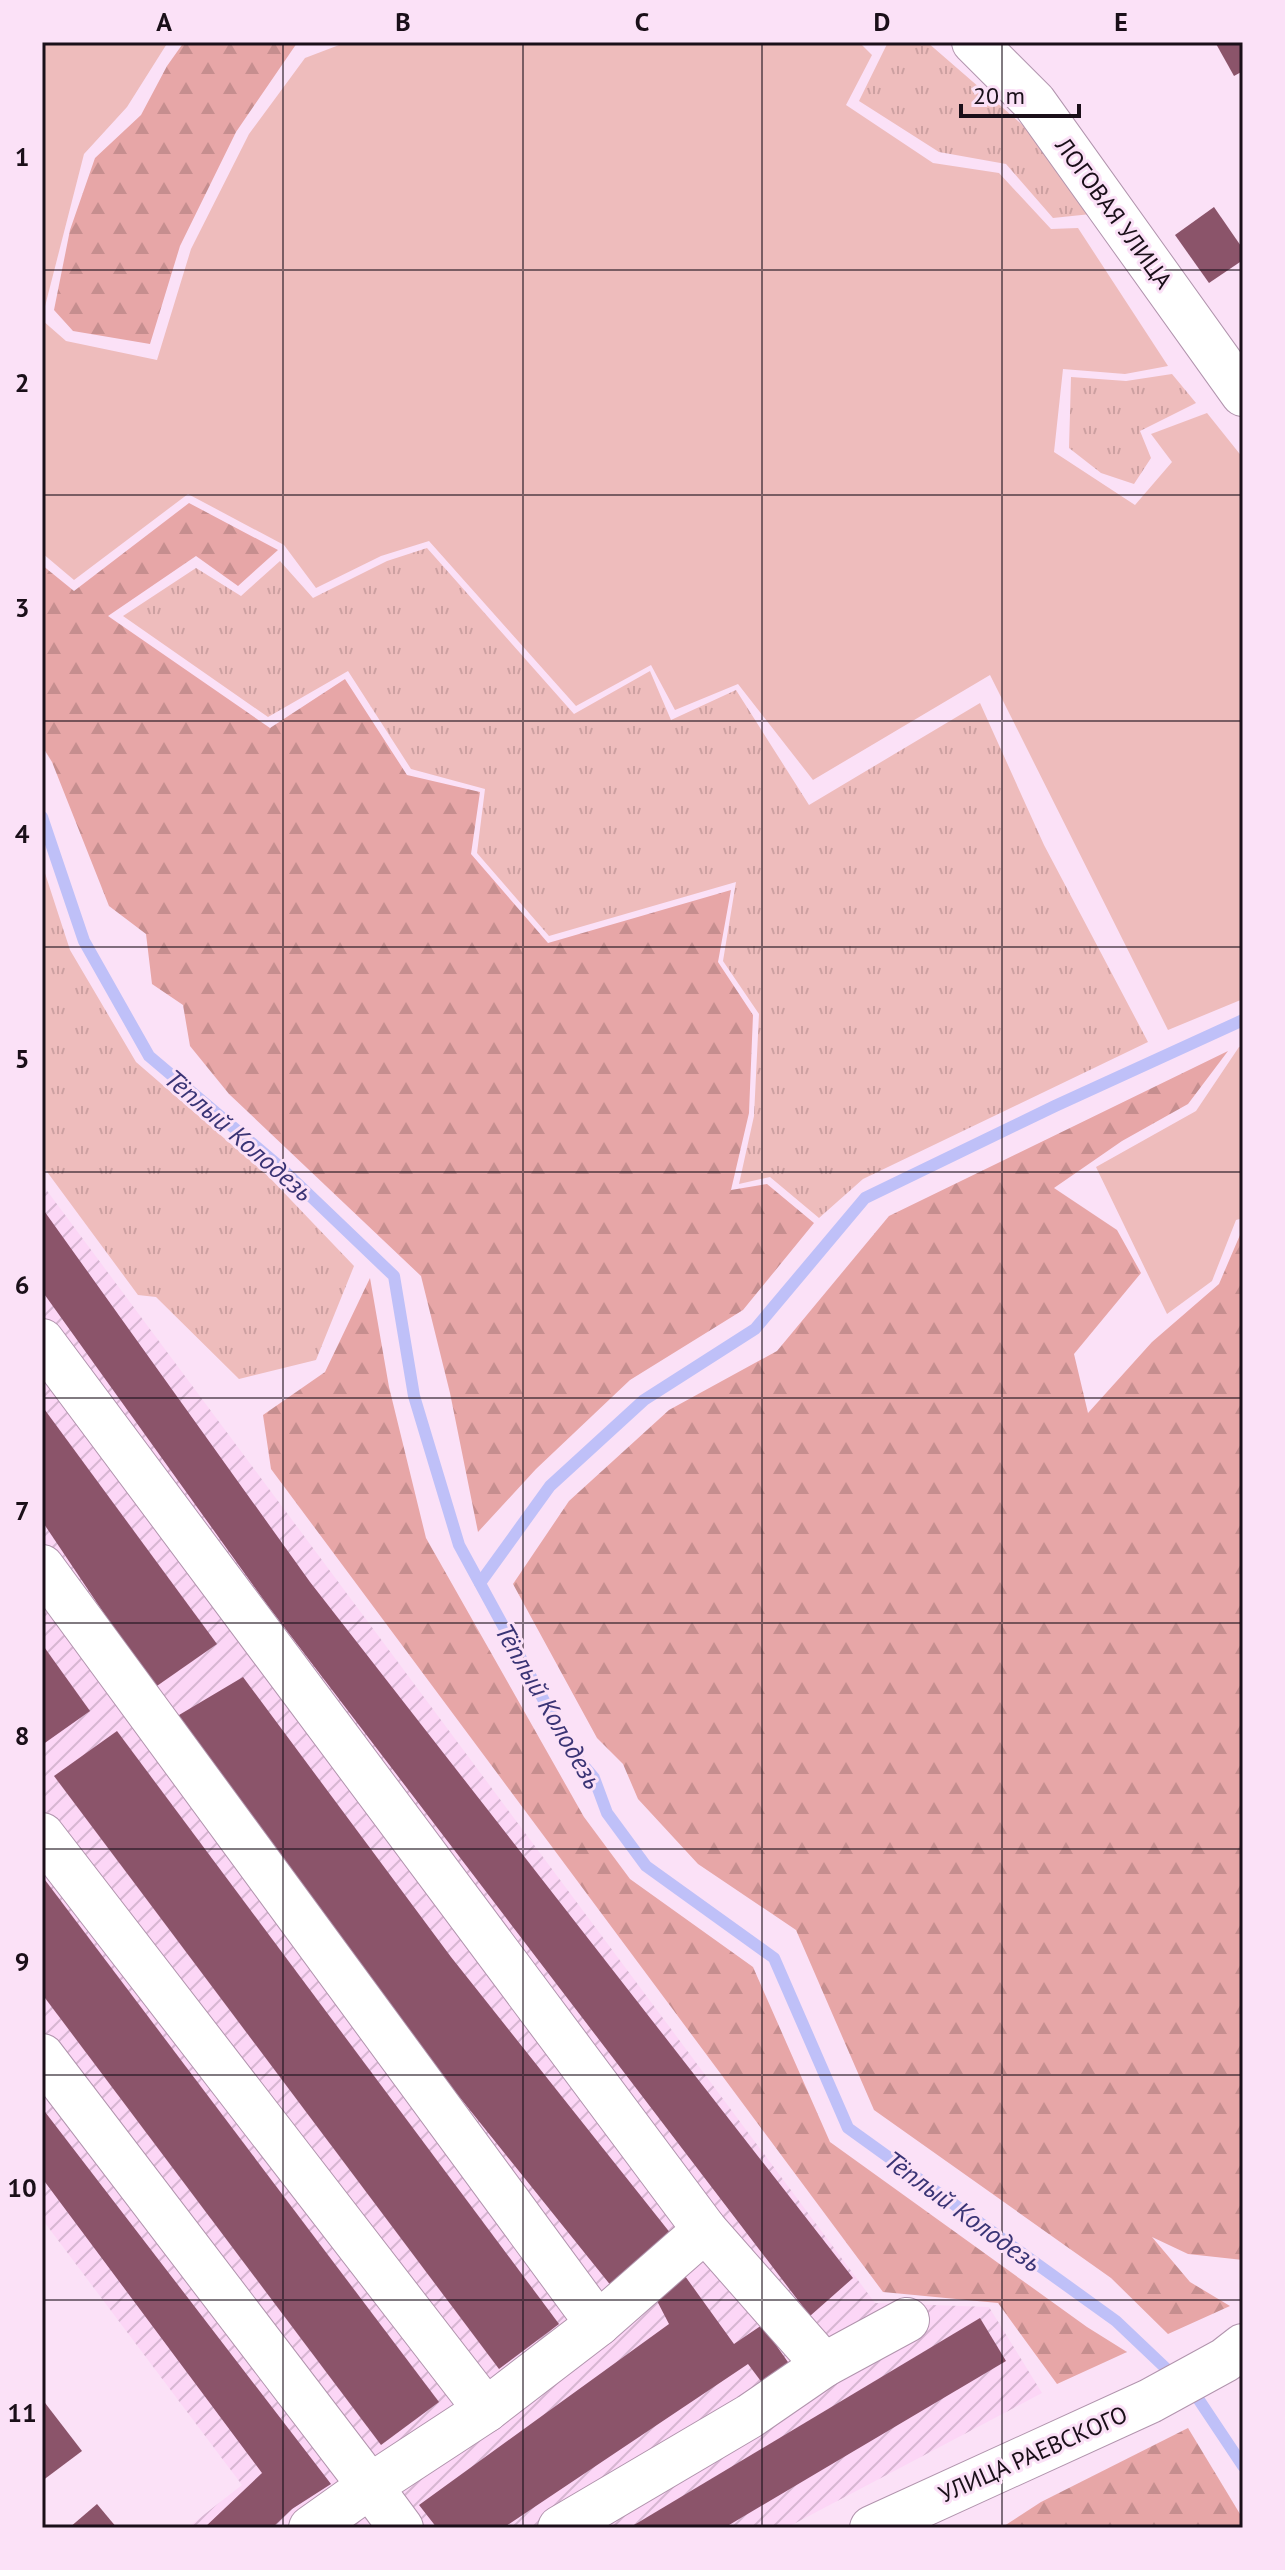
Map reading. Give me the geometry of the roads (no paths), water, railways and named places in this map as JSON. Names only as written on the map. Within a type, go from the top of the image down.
[{"type":"street","name":"ЛОГОВАЯ УЛИЦА","points":[[974,42],[1034,102],[1243,394]]},
{"type":"street","points":[[42,1341],[705,2230],[824,2365]]},
{"type":"street","points":[[42,1567],[598,2324]]},
{"type":"street","points":[[42,1835],[486,2410]]},
{"type":"street","points":[[42,2056],[401,2528]]},
{"type":"street","points":[[311,2528],[486,2410],[598,2324],[705,2230]]},
{"type":"street","points":[[560,2528],[750,2416],[824,2365],[907,2320]]},
{"type":"street","name":"УЛИЦА РАЕВСКОГО","points":[[889,2524],[1150,2401],[1234,2353]]},
{"type":"waterway","name":"Тёплый Колодезь","points":[[42,817],[84,941],[149,1056],[279,1166],[394,1276],[414,1396],[459,1545],[572,1752],[594,1778],[607,1813],[646,1866],[774,1958],[848,2128],[1116,2321],[1175,2377]]},
{"type":"waterway","points":[[480,1583],[550,1486],[644,1400],[755,1329],[865,1198],[1243,1020]]},
{"type":"waterway","name":"Тёплый Колодезь","points":[[1188,2389],[1199,2400],[1243,2466]]}]
